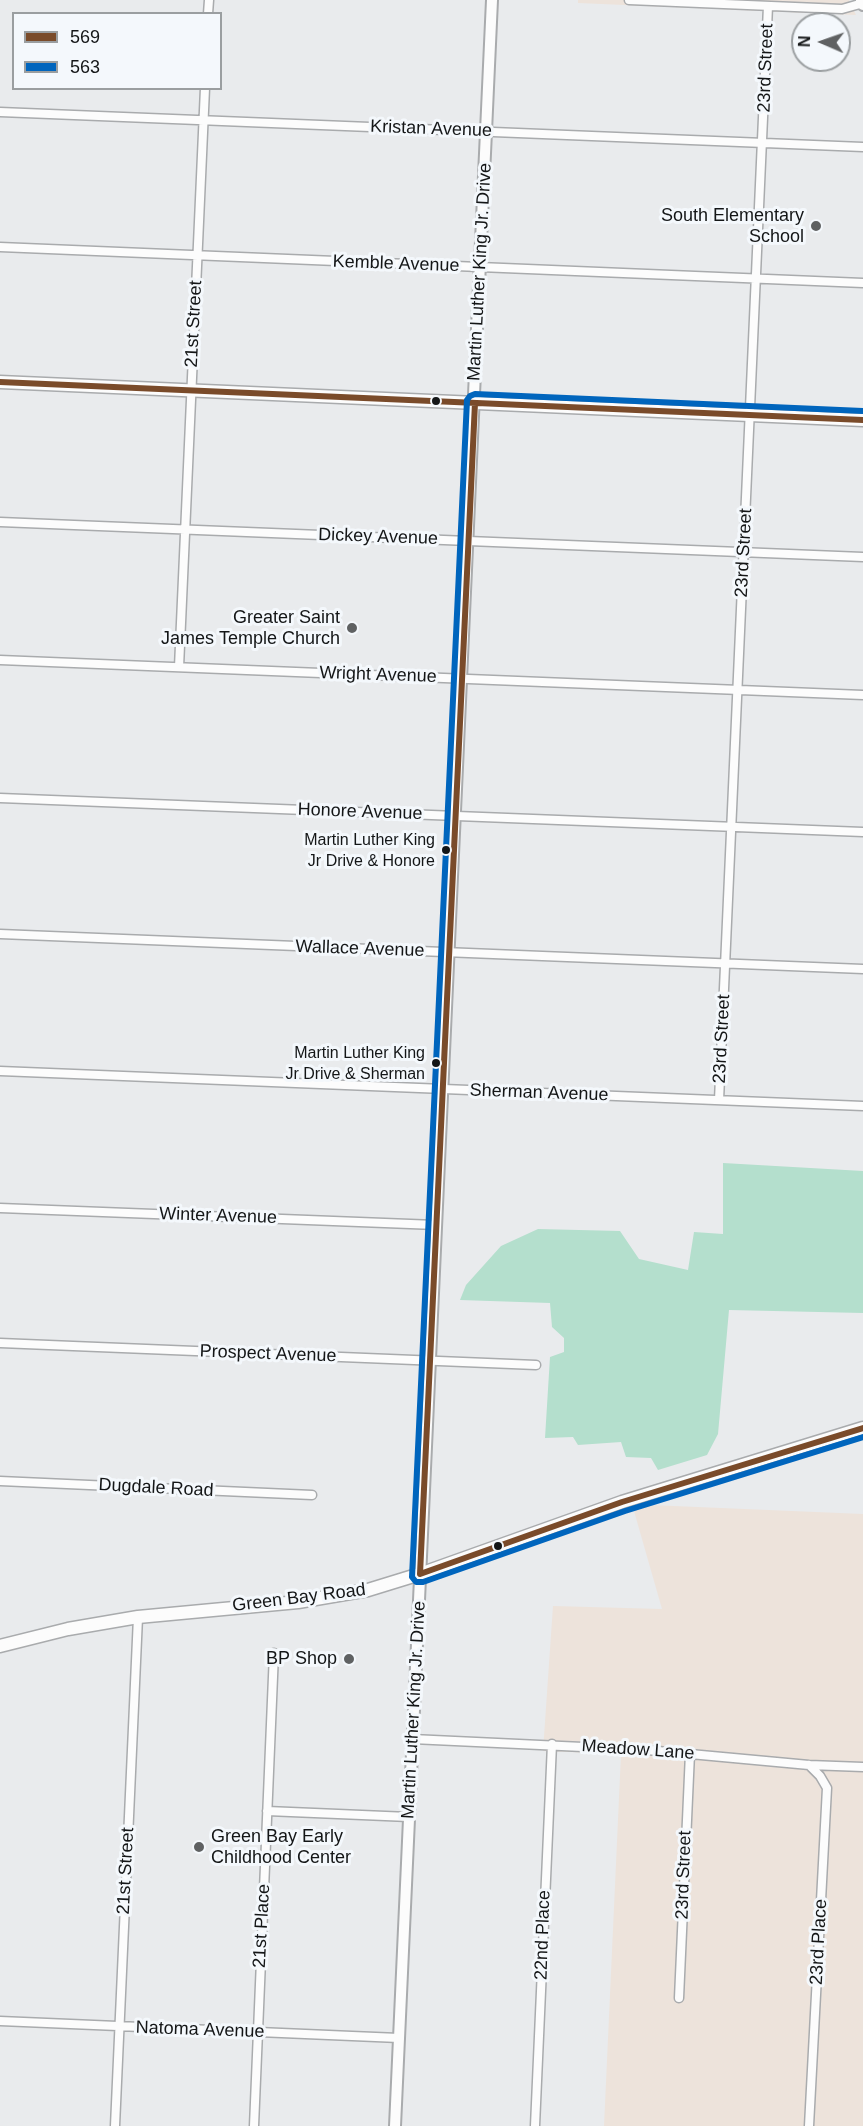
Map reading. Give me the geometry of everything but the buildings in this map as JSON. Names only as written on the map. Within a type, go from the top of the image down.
[{"type":"main road","points":[[0,382],[863,420]]},
{"type":"main road","name":"Green Bay Road","points":[[0,1646],[68,1629],[138,1617],[315,1600],[368,1590],[420,1574],[622,1502],[863,1428]]},
{"type":"street","name":"Martin Luther King Jr. Drive","points":[[395,2126],[492,0]]},
{"type":"street","points":[[629,0],[842,9],[862,3]]},
{"type":"street","name":"23rd Street","points":[[719,1100],[768,6]]},
{"type":"street","name":"21st Street","points":[[179,667],[205,90]]},
{"type":"street","name":"Kristan Avenue","points":[[0,112],[863,147]]},
{"type":"street","name":"Kemble Avenue","points":[[0,247],[863,283]]},
{"type":"street","name":"Dickey Avenue","points":[[0,522],[863,557]]},
{"type":"street","name":"Wright Avenue","points":[[0,660],[863,694]]},
{"type":"street","name":"Honore Avenue","points":[[0,798],[863,832]]},
{"type":"street","name":"Wallace Avenue","points":[[0,934],[863,969]]},
{"type":"street","name":"Sherman Avenue","points":[[0,1071],[863,1106]]},
{"type":"street","name":"Winter Avenue","points":[[0,1208],[436,1225]]},
{"type":"street","name":"Prospect Avenue","points":[[0,1343],[536,1365]]},
{"type":"street","name":"Dugdale Road","points":[[0,1481],[312,1495]]},
{"type":"street","name":"21st Street","points":[[115,2126],[138,1617]]},
{"type":"street","name":"21st Place","points":[[254,2126],[274,1653]]},
{"type":"street","name":"Meadow Lane","points":[[412,1739],[552,1744],[690,1753],[809,1765],[863,1767]]},
{"type":"street","name":"22nd Place","points":[[535,2126],[552,1744]]},
{"type":"street","name":"23rd Street","points":[[679,1998],[690,1753]]},
{"type":"street","name":"23rd Place","points":[[809,1765],[820,1776],[827,1788],[809,2126]]},
{"type":"street","points":[[267,1811],[409,1817]]},
{"type":"street","name":"Natoma Avenue","points":[[0,2022],[399,2038]]},
{"type":"shaded area","points":[[578,0],[849,0],[856,15],[851,15],[851,12],[791,12],[578,3]]},
{"type":"shaded area","points":[[650,1505],[863,1514],[863,2126],[604,2126],[621,1754],[543,1751],[553,1606],[662,1609],[634,1511]]},
{"type":"green space","points":[[723,1163],[863,1171],[863,1313],[729,1310],[718,1434],[707,1455],[658,1470],[651,1458],[626,1457],[621,1442],[578,1445],[573,1437],[545,1438],[550,1357],[564,1352],[564,1338],[552,1327],[550,1303],[460,1300],[466,1285],[501,1246],[538,1229],[620,1231],[639,1259],[688,1270],[694,1232],[723,1234]]},
{"type":"transit line","name":"569","points":[[0,382],[863,420]]},
{"type":"transit line","name":"563","points":[[863,411],[475,394],[467,400],[412,1577],[416,1582],[423,1582],[625,1511],[863,1437]]},
{"type":"transit line","name":"569","points":[[475,403],[420,1574],[622,1502],[863,1428]]},
{"type":"place","name":"South Elementary School","points":[[816,226]]},
{"type":"place","name":"Greater Saint James Temple Church","points":[[352,628]]},
{"type":"place","name":"Martin Luther King Jr Drive & Honore","points":[[446,850]]},
{"type":"place","name":"Martin Luther King Jr Drive & Sherman","points":[[436,1063]]},
{"type":"place","name":"BP Shop","points":[[349,1659]]},
{"type":"place","name":"Green Bay Early Childhood Center","points":[[199,1847]]}]
